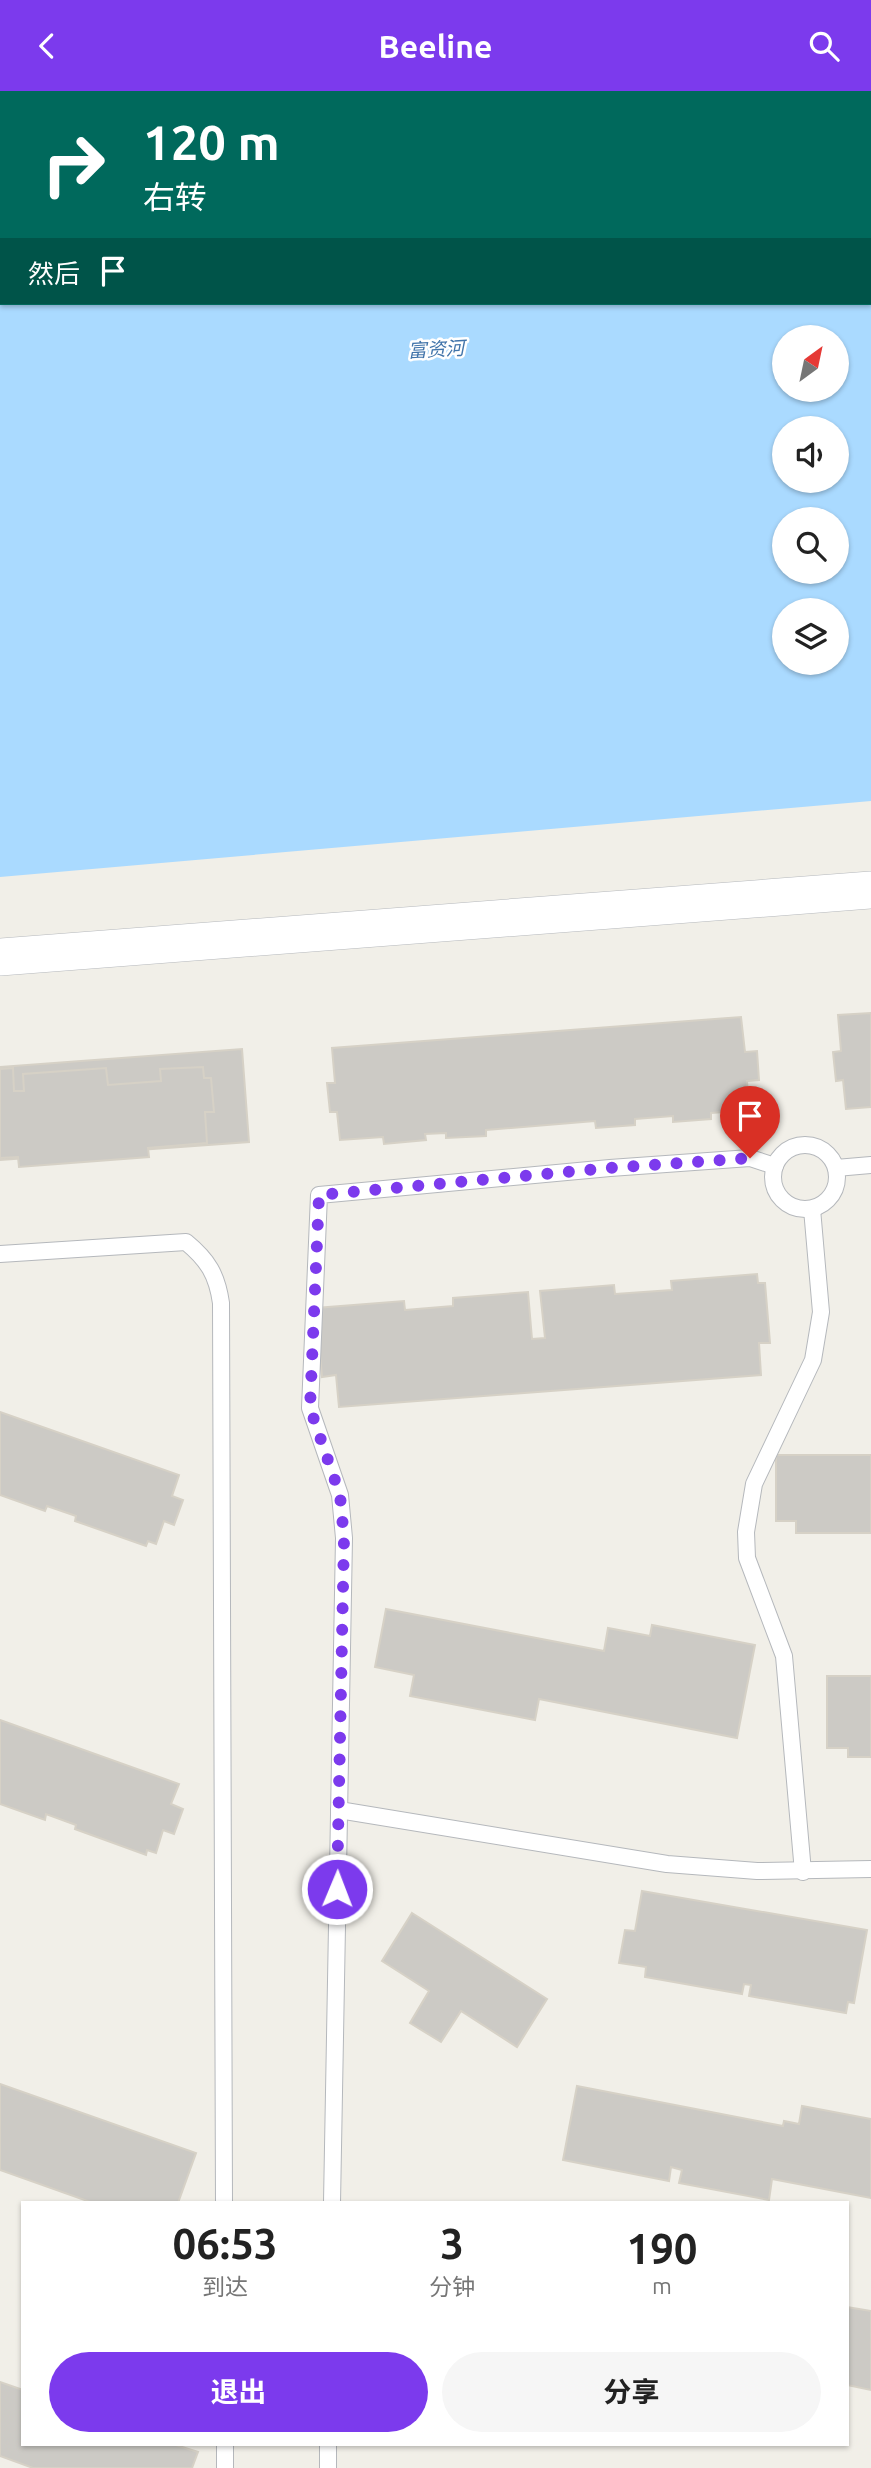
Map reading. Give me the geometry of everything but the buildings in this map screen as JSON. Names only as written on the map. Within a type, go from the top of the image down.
[{"type":"street","points":[[0,957],[871,890]]},
{"type":"lane","points":[[804,1145],[826,1152],[833,1161],[837,1183],[824,1203],[812,1209],[798,1208],[786,1202],[777,1192],[773,1179],[775,1165],[783,1154],[804,1145]]},
{"type":"lane","points":[[331,2201],[344,1538],[340,1495],[310,1408],[319,1195],[750,1158],[775,1165]]},
{"type":"lane","points":[[835,1168],[871,1165]]},
{"type":"lane","points":[[803,1872],[785,1656],[747,1558],[746,1532],[754,1484],[813,1360],[821,1312],[812,1209]]},
{"type":"lane","points":[[0,1254],[186,1243],[212,1268],[218,1285],[221,1303],[224,2201]]},
{"type":"lane","points":[[339,1810],[645,1861],[710,1868],[803,1872],[871,1869]]},
{"type":"lane","points":[[225,2446],[225,2468]]},
{"type":"lane","points":[[328,2446],[328,2468]]},
{"type":"water","name":"富资河","points":[[0,305],[871,305],[871,801],[0,877]]},
{"type":"route","points":[[337,1889],[344,1538],[340,1495],[310,1408],[319,1195],[750,1158]]}]
